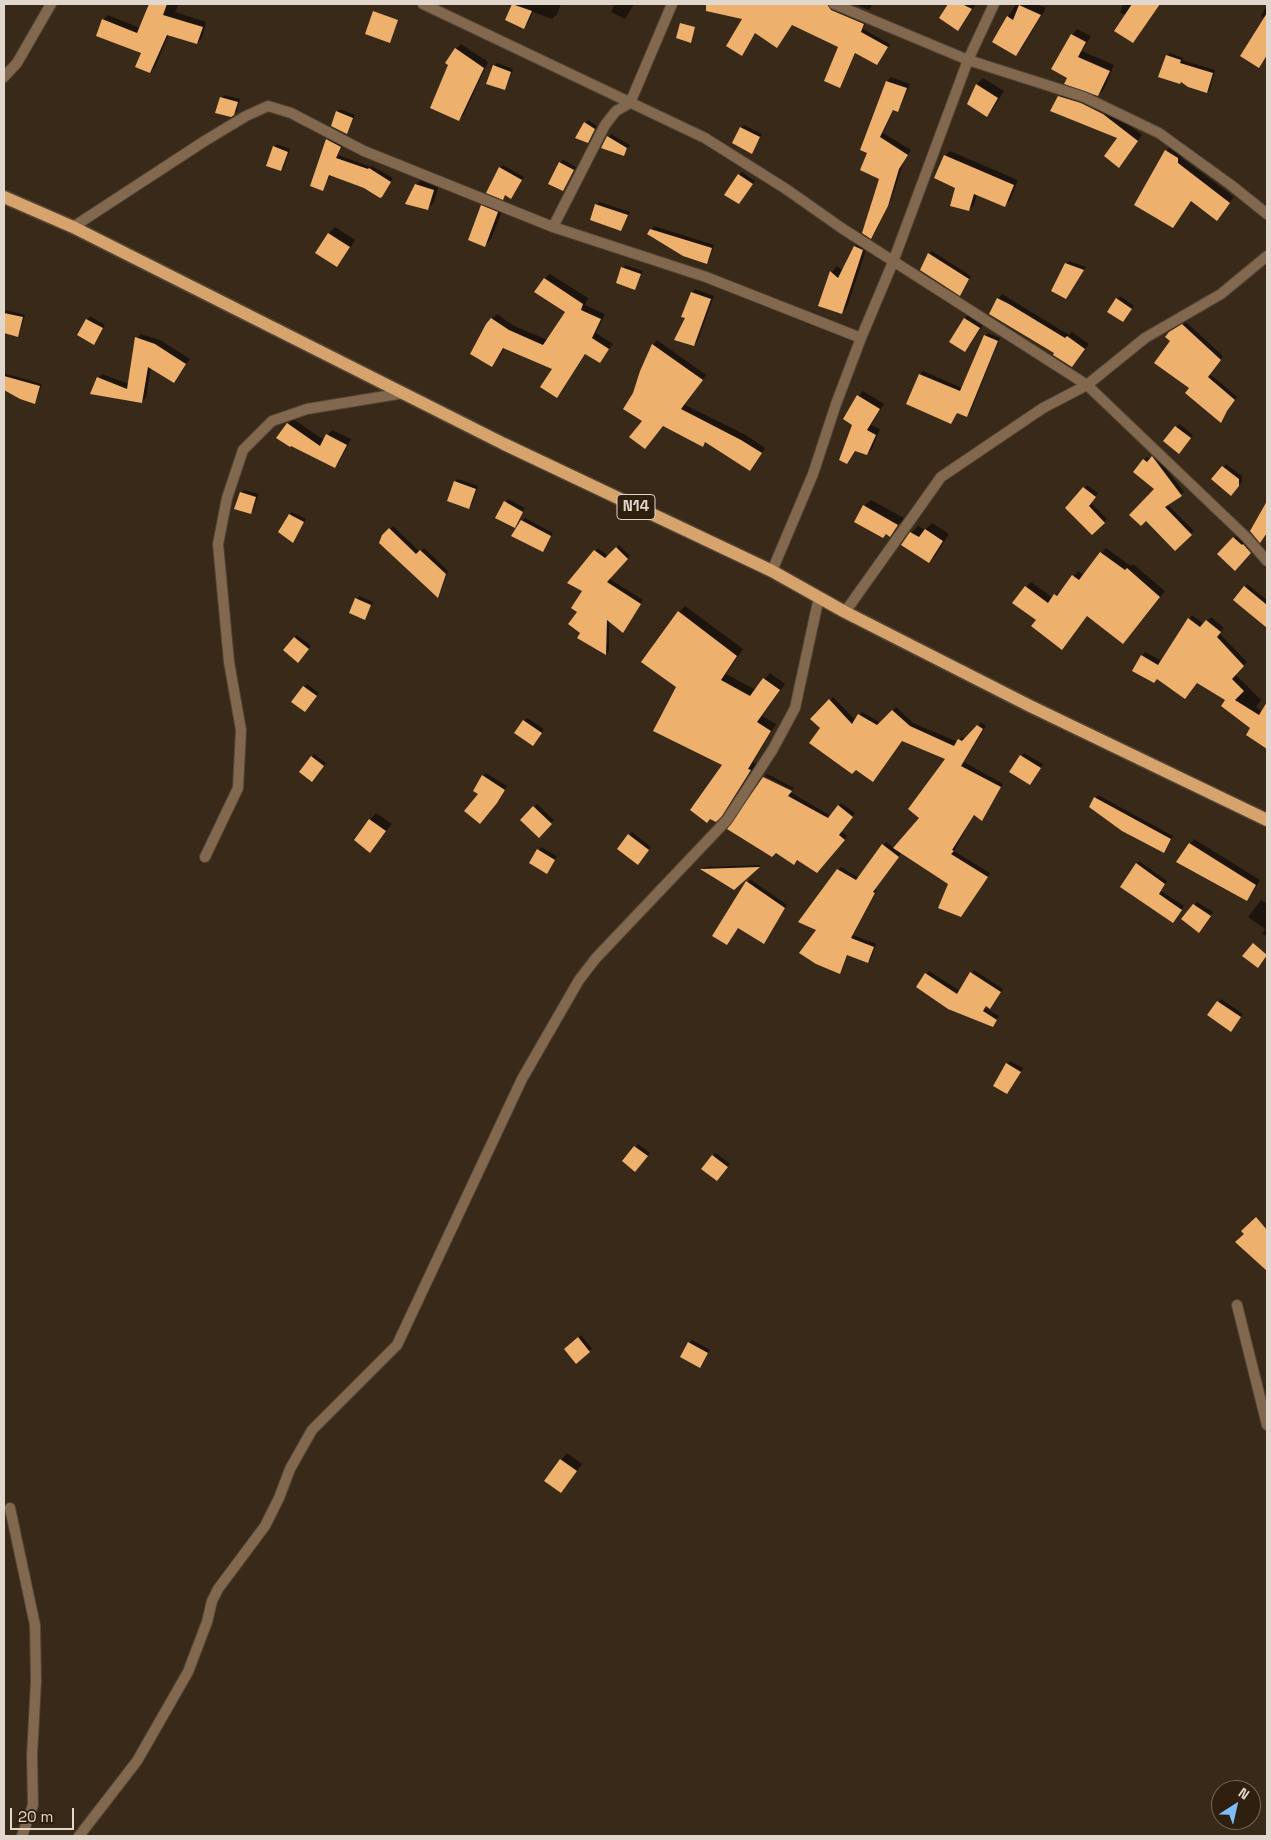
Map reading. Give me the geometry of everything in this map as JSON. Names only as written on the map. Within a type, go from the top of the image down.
[{"type":"main road","name":"N14","points":[[4,197],[73,226],[504,444],[772,571],[845,612],[1030,706],[1267,820]]},
{"type":"street","points":[[4,77],[17,63],[52,4]]},
{"type":"street","points":[[423,4],[705,138],[786,189],[893,262],[1087,385],[1247,538],[1267,561]]},
{"type":"street","points":[[553,227],[605,125],[616,111],[630,103],[672,4]]},
{"type":"street","points":[[834,4],[968,60],[1084,98],[1158,133],[1267,214]]},
{"type":"street","points":[[772,571],[812,474],[836,404],[893,262],[968,60],[994,4]]},
{"type":"street","points":[[73,226],[203,142],[246,116],[268,106],[292,113],[364,151],[553,227],[706,278],[861,338]]},
{"type":"street","points":[[845,612],[941,477],[1043,408],[1087,385],[1144,338],[1221,294],[1267,256]]},
{"type":"street","points":[[205,858],[238,788],[241,730],[229,662],[218,544],[227,498],[243,450],[272,421],[307,409],[404,394]]},
{"type":"street","points":[[79,1836],[142,1753],[188,1672],[207,1622],[212,1601],[218,1589],[265,1526],[279,1498],[290,1469],[312,1430],[397,1345],[522,1079],[579,980],[596,958],[727,820],[773,749],[795,708],[819,597]]},
{"type":"street","points":[[1237,1306],[1267,1425]]},
{"type":"street","points":[[10,1508],[35,1626],[36,1681],[32,1756],[33,1805],[22,1836]]},
{"type":"building","points":[[149,4],[167,4],[163,15],[203,27],[197,44],[167,35],[150,73],[135,67],[141,53],[96,36],[102,19],[137,33]]},
{"type":"building","points":[[512,4],[532,11],[524,29],[505,20]]},
{"type":"building","points":[[706,4],[827,4],[831,10],[864,24],[861,32],[888,47],[877,65],[855,53],[840,88],[824,81],[838,47],[792,25],[777,48],[755,33],[742,56],[726,46],[742,19],[706,11]]},
{"type":"building","points":[[948,4],[962,4],[972,9],[958,31],[939,18]]},
{"type":"building","points":[[1132,4],[1160,4],[1133,43],[1114,31]]},
{"type":"building","points":[[1019,5],[1041,15],[1016,56],[992,42],[1007,16],[1013,20]]},
{"type":"building","points":[[373,11],[398,20],[390,43],[365,34]]},
{"type":"building","points":[[1267,13],[1267,55],[1259,68],[1240,56]]},
{"type":"building","points":[[680,23],[695,27],[691,43],[676,38]]},
{"type":"building","points":[[1071,34],[1086,42],[1078,57],[1110,71],[1098,96],[1064,84],[1067,78],[1051,69]]},
{"type":"building","points":[[455,48],[484,68],[459,121],[430,108],[448,65],[445,63]]},
{"type":"building","points":[[1166,55],[1181,60],[1180,63],[1213,73],[1207,93],[1188,87],[1181,82],[1180,84],[1158,77]]},
{"type":"building","points":[[493,65],[511,72],[505,90],[486,84]]},
{"type":"building","points":[[886,81],[907,88],[898,112],[893,110],[880,137],[908,155],[899,169],[888,206],[871,239],[862,233],[879,179],[860,170],[867,153],[860,150]]},
{"type":"building","points":[[976,84],[998,98],[987,117],[967,104]]},
{"type":"building","points":[[1058,96],[1081,103],[1103,114],[1138,141],[1119,168],[1104,156],[1117,138],[1050,111]]},
{"type":"building","points":[[220,97],[238,102],[234,115],[231,117],[215,113]]},
{"type":"building","points":[[336,111],[353,118],[347,134],[331,126]]},
{"type":"building","points":[[584,122],[595,129],[588,143],[575,138]]},
{"type":"building","points":[[740,127],[760,137],[752,154],[732,143]]},
{"type":"building","points":[[607,136],[627,148],[624,156],[601,148]]},
{"type":"building","points":[[326,139],[341,147],[336,158],[369,168],[391,182],[382,197],[380,198],[364,188],[329,175],[323,191],[310,186]]},
{"type":"building","points":[[273,146],[288,152],[281,171],[266,166]]},
{"type":"building","points":[[1165,150],[1178,158],[1178,163],[1230,203],[1217,221],[1191,201],[1173,228],[1134,205]]},
{"type":"building","points":[[944,155],[1014,185],[1005,207],[974,194],[969,211],[950,206],[955,188],[934,178]]},
{"type":"building","points":[[559,162],[574,170],[563,191],[548,184]]},
{"type":"building","points":[[499,167],[522,180],[511,199],[505,195],[503,200],[486,193]]},
{"type":"building","points":[[738,174],[753,184],[739,204],[724,195]]},
{"type":"building","points":[[415,184],[434,190],[428,210],[405,204]]},
{"type":"building","points":[[595,204],[628,215],[621,231],[590,220]]},
{"type":"building","points":[[481,205],[498,212],[485,247],[468,240]]},
{"type":"building","points":[[650,229],[712,248],[707,264],[683,256],[647,234]]},
{"type":"building","points":[[328,233],[350,247],[337,267],[315,253]]},
{"type":"building","points":[[854,246],[863,250],[842,314],[818,306],[830,271],[838,278]]},
{"type":"building","points":[[928,253],[969,279],[960,296],[920,270]]},
{"type":"building","points":[[1065,263],[1084,270],[1066,299],[1051,291]]},
{"type":"building","points":[[621,267],[641,274],[635,290],[616,283]]},
{"type":"building","points":[[544,278],[583,304],[581,310],[601,319],[592,338],[609,349],[600,363],[585,354],[557,398],[540,387],[552,369],[503,348],[492,367],[470,354],[491,318],[509,330],[543,345],[565,312],[534,292]]},
{"type":"building","points":[[691,292],[711,299],[694,346],[674,340],[685,318],[681,317]]},
{"type":"building","points":[[997,298],[1065,338],[1067,336],[1085,349],[1072,367],[1053,355],[1054,353],[989,314]]},
{"type":"building","points":[[1116,298],[1132,309],[1123,322],[1107,312]]},
{"type":"building","points":[[4,313],[23,317],[18,337],[4,333]]},
{"type":"building","points":[[964,318],[980,328],[965,352],[949,342]]},
{"type":"building","points":[[86,319],[103,328],[94,345],[77,335]]},
{"type":"building","points":[[1182,324],[1221,360],[1208,377],[1235,400],[1221,423],[1185,393],[1189,388],[1154,363],[1170,341],[1165,337],[1169,332]]},
{"type":"building","points":[[984,335],[998,341],[967,417],[957,413],[951,424],[906,404],[919,374],[960,391]]},
{"type":"building","points":[[135,337],[155,344],[186,364],[174,383],[148,367],[142,403],[90,394],[97,377],[127,389]]},
{"type":"building","points":[[652,344],[703,380],[681,409],[762,453],[750,471],[705,442],[703,447],[663,426],[645,449],[629,437],[642,421],[623,409],[633,393]]},
{"type":"building","points":[[4,376],[40,386],[35,404],[20,399],[4,390]]},
{"type":"building","points":[[857,395],[880,409],[867,430],[876,435],[867,455],[855,451],[847,464],[839,460],[852,425],[843,419]]},
{"type":"building","points":[[287,423],[320,446],[326,434],[347,445],[335,468],[290,447],[276,438]]},
{"type":"building","points":[[1175,426],[1191,438],[1179,454],[1163,441]]},
{"type":"building","points":[[1152,456],[1182,496],[1165,507],[1192,535],[1175,551],[1146,521],[1141,526],[1129,515],[1154,489],[1133,472],[1143,459],[1147,462]]},
{"type":"building","points":[[1222,466],[1239,479],[1239,486],[1231,496],[1211,479]]},
{"type":"building","points":[[454,481],[476,489],[469,509],[447,501]]},
{"type":"building","points":[[1083,487],[1096,497],[1089,506],[1105,523],[1092,535],[1065,508]]},
{"type":"building","points":[[240,492],[256,497],[251,514],[234,509]]},
{"type":"building","points":[[504,501],[523,512],[515,528],[495,518]]},
{"type":"building","points":[[1267,501],[1267,533],[1260,543],[1250,531]]},
{"type":"building","points":[[863,505],[898,525],[890,537],[886,534],[883,538],[854,522]]},
{"type":"building","points":[[289,514],[304,522],[293,543],[278,532]]},
{"type":"building","points":[[521,520],[551,536],[543,552],[511,536]]},
{"type":"building","points":[[389,528],[416,554],[420,550],[446,574],[438,598],[379,543],[382,535]]},
{"type":"building","points":[[925,529],[943,541],[929,563],[901,545],[910,532],[919,537]]},
{"type":"building","points":[[1233,537],[1251,553],[1235,571],[1217,554]]},
{"type":"building","points":[[616,547],[628,559],[607,582],[641,604],[623,633],[607,620],[606,655],[577,638],[580,633],[568,624],[577,612],[571,608],[582,591],[567,583],[594,550],[605,558]]},
{"type":"building","points":[[1100,552],[1125,570],[1127,568],[1160,597],[1123,644],[1087,616],[1062,650],[1031,626],[1036,620],[1012,603],[1025,586],[1048,603],[1054,594],[1057,596],[1072,575],[1079,580]]},
{"type":"building","points":[[1244,586],[1267,605],[1267,628],[1233,600]]},
{"type":"building","points":[[355,598],[371,605],[365,620],[349,613]]},
{"type":"building","points":[[678,611],[737,656],[721,680],[750,696],[763,678],[780,690],[757,722],[771,731],[748,769],[751,770],[722,816],[716,822],[710,819],[707,823],[690,810],[722,765],[653,731],[676,687],[641,662]]},
{"type":"building","points":[[1188,618],[1200,627],[1206,620],[1221,632],[1217,637],[1244,666],[1232,679],[1244,691],[1235,700],[1259,715],[1267,702],[1267,749],[1246,735],[1250,728],[1221,706],[1225,700],[1197,683],[1185,699],[1157,679],[1154,683],[1132,671],[1141,655],[1158,665]]},
{"type":"building","points":[[294,637],[309,649],[298,663],[283,650]]},
{"type":"building","points":[[303,686],[317,696],[305,712],[291,702]]},
{"type":"building","points":[[829,699],[852,724],[858,714],[877,725],[892,710],[910,726],[954,746],[958,739],[962,741],[977,725],[983,729],[961,766],[1001,787],[982,821],[974,815],[952,850],[954,851],[951,854],[988,877],[961,917],[938,908],[948,884],[893,848],[919,818],[908,809],[945,759],[902,741],[873,782],[856,770],[852,774],[809,743],[820,728],[810,719]]},
{"type":"building","points":[[523,720],[542,733],[533,746],[514,733]]},
{"type":"building","points":[[1020,755],[1041,768],[1030,785],[1009,772]]},
{"type":"building","points":[[311,756],[324,766],[312,782],[299,772]]},
{"type":"building","points":[[482,775],[505,790],[480,824],[464,811],[478,794],[473,791]]},
{"type":"building","points":[[763,777],[792,791],[788,796],[828,818],[838,805],[853,817],[839,835],[845,840],[817,873],[797,860],[794,865],[776,853],[772,857],[727,829]]},
{"type":"building","points":[[1094,797],[1171,839],[1164,853],[1122,831],[1089,807]]},
{"type":"building","points":[[533,806],[552,824],[539,838],[520,820]]},
{"type":"building","points":[[369,819],[386,831],[370,853],[354,840]]},
{"type":"building","points":[[628,834],[649,850],[638,865],[617,849]]},
{"type":"building","points":[[1189,843],[1256,885],[1247,901],[1176,862]]},
{"type":"building","points":[[882,844],[899,857],[873,892],[875,893],[851,938],[874,947],[868,963],[847,955],[840,974],[816,964],[799,953],[816,930],[798,922],[837,869],[856,880]]},
{"type":"building","points":[[537,849],[555,860],[547,874],[529,863]]},
{"type":"building","points":[[1136,863],[1165,884],[1159,894],[1182,910],[1173,923],[1120,887]]},
{"type":"building","points":[[760,867],[734,890],[700,869]]},
{"type":"building","points":[[746,881],[785,908],[764,944],[738,928],[727,945],[712,936]]},
{"type":"building","points":[[1193,904],[1211,916],[1199,933],[1181,919]]},
{"type":"building","points":[[1253,943],[1267,955],[1258,968],[1242,956]]},
{"type":"building","points":[[970,972],[1001,992],[990,1009],[986,1006],[983,1011],[997,1020],[993,1027],[948,1009],[916,987],[925,973],[957,994]]},
{"type":"building","points":[[1217,1001],[1241,1017],[1231,1032],[1207,1015]]},
{"type":"building","points":[[1006,1063],[1021,1072],[1007,1094],[993,1086]]},
{"type":"building","points":[[634,1146],[648,1156],[635,1172],[622,1161]]},
{"type":"building","points":[[712,1155],[728,1167],[717,1181],[701,1169]]},
{"type":"building","points":[[1256,1217],[1267,1230],[1267,1271],[1235,1242],[1244,1234],[1241,1231]]},
{"type":"building","points":[[578,1337],[590,1352],[576,1364],[564,1349]]},
{"type":"building","points":[[688,1342],[708,1353],[700,1368],[680,1357]]},
{"type":"building","points":[[560,1459],[577,1471],[561,1493],[544,1481]]}]
